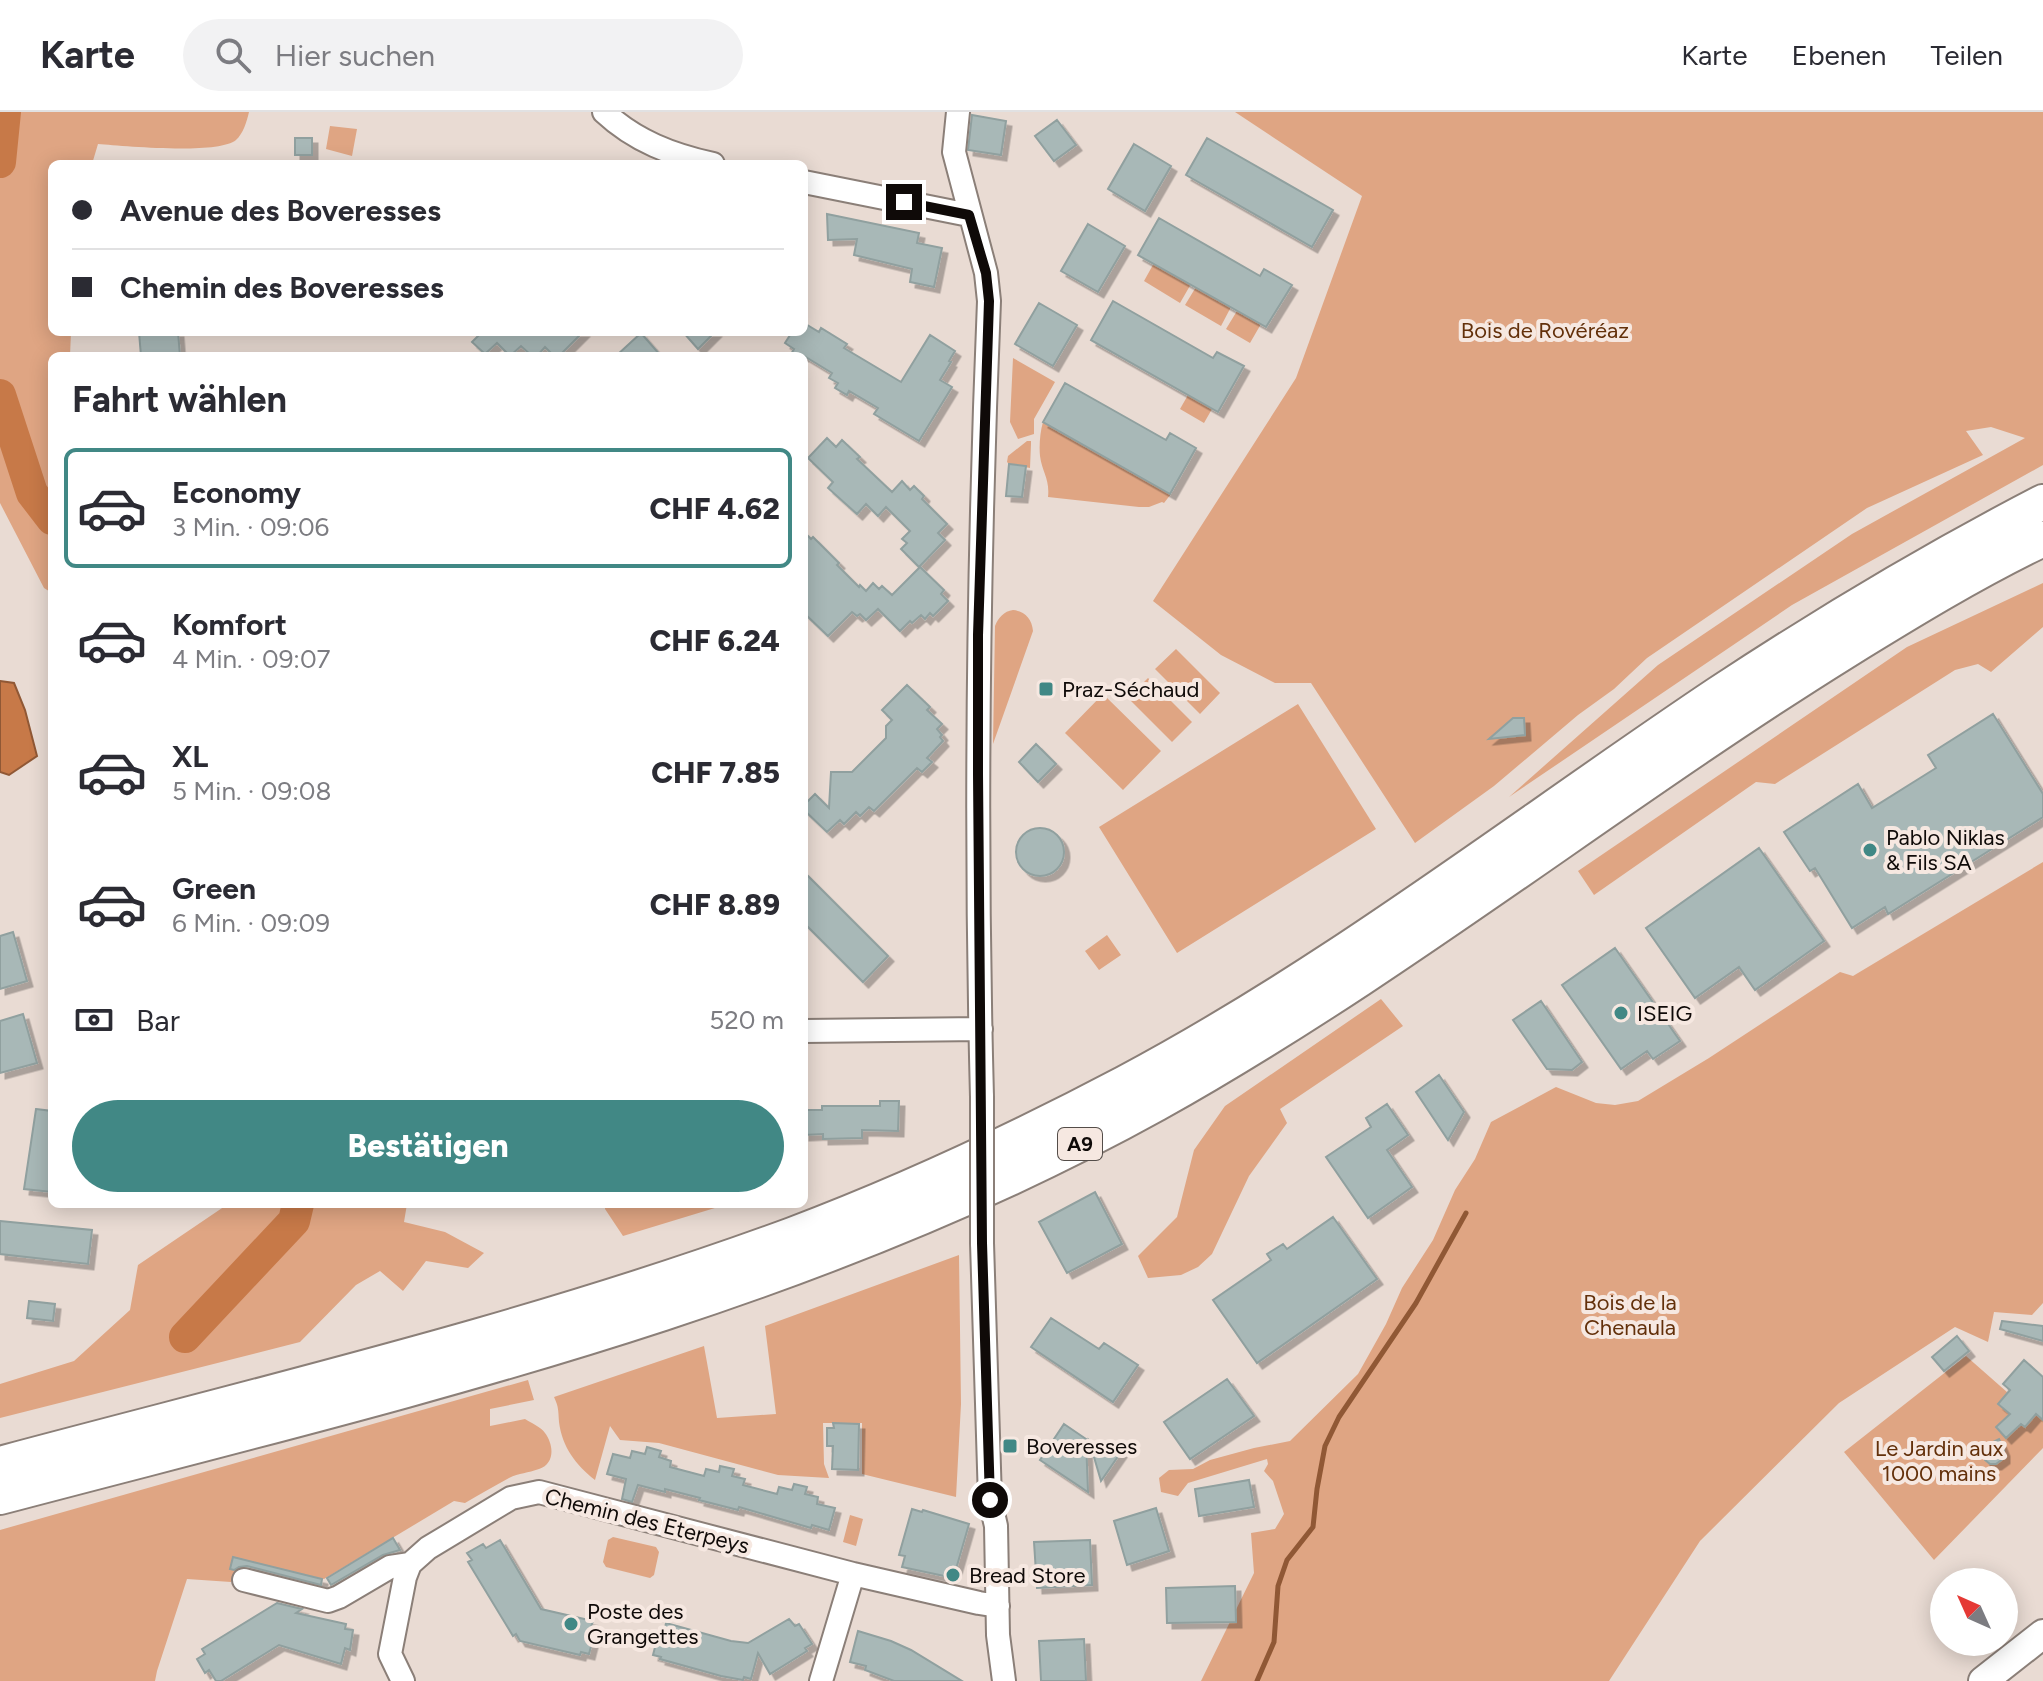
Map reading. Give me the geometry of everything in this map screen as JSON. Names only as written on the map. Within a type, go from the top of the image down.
[{"type":"highway","name":"A9","points":[[0,1464],[379,1364],[648,1284],[795,1234],[1020,1138],[1219,1030],[1292,985],[1804,638],[1943,555],[2043,502]]},
{"type":"highway","name":"A9","points":[[0,1497],[510,1361],[648,1319],[846,1248],[1005,1180],[1152,1106],[1261,1043],[1368,975],[1814,671],[1961,582],[2043,539]]},
{"type":"highway","points":[[0,1457],[100,1437]]},
{"type":"main road","points":[[1983,1681],[2043,1634]]},
{"type":"street","points":[[604,112],[646,142],[698,160]]},
{"type":"street","points":[[958,112],[954,152],[986,273],[989,301],[978,635],[982,1243],[990,1500],[996,1526],[998,1635],[1004,1681]]},
{"type":"street","points":[[808,183],[969,215]]},
{"type":"street","points":[[808,1031],[981,1029]]},
{"type":"street","name":"Chemin des Eterpeys","points":[[244,1580],[328,1601],[390,1567],[410,1564],[428,1548],[511,1498],[539,1492],[853,1574],[998,1606]]},
{"type":"street","points":[[403,1681],[390,1654],[410,1564]]},
{"type":"street","points":[[821,1681],[853,1574]]},
{"type":"green space","points":[[0,112],[249,112],[241,134],[226,145],[170,148],[98,144],[93,160],[48,160],[48,336],[71,336],[70,352],[48,352],[48,590],[0,503]]},
{"type":"green space","name":"Bois de Rovéréaz","points":[[1235,112],[2043,112],[2043,465],[1792,605],[1509,797],[1658,665],[1852,534],[2025,438],[1991,427],[1966,431],[1983,455],[1867,508],[1647,658],[1614,689],[1578,715],[1494,786],[1415,843],[1311,683],[1275,683],[1221,655],[1153,601],[1296,378],[1362,196]]},
{"type":"green space","points":[[330,126],[357,129],[352,156],[326,149]]},
{"type":"green space","points":[[1154,263],[1191,284],[1180,303],[1144,281]]},
{"type":"green space","points":[[1196,287],[1231,307],[1221,326],[1185,305]]},
{"type":"green space","points":[[1237,311],[1261,324],[1250,343],[1226,329]]},
{"type":"green space","points":[[1013,358],[1055,382],[1034,419],[1034,434],[1018,439],[1010,422]]},
{"type":"green space","points":[[1188,395],[1212,409],[1204,423],[1180,409]]},
{"type":"green space","points":[[1043,422],[1171,494],[1164,503],[1149,507],[1048,497],[1040,452]]},
{"type":"green space","points":[[1031,441],[1030,468],[1009,464],[1008,456]]},
{"type":"green space","points":[[2043,583],[2043,627],[1991,672],[1978,664],[1955,670],[1775,784],[1756,782],[1594,895],[1578,871],[1907,647]]},
{"type":"green space","points":[[1013,610],[1027,616],[1033,631],[993,744],[995,626],[1002,615]]},
{"type":"green space","points":[[1176,649],[1220,693],[1200,714],[1155,669]]},
{"type":"green space","points":[[1148,678],[1192,722],[1172,742],[1128,698]]},
{"type":"green space","points":[[1103,694],[1161,751],[1123,790],[1065,733]]},
{"type":"green space","points":[[1298,704],[1376,829],[1177,953],[1099,827]]},
{"type":"green space","name":"Bois de la Chenaula","points":[[2043,862],[2043,1303],[2032,1315],[1994,1312],[1988,1342],[1955,1327],[1839,1403],[1700,1541],[1609,1681],[1201,1681],[1254,1573],[1251,1533],[1275,1529],[1284,1514],[1273,1481],[1264,1471],[1267,1459],[1188,1483],[1178,1496],[1161,1492],[1159,1478],[1169,1470],[1193,1469],[1210,1460],[1290,1441],[1358,1374],[1402,1288],[1433,1240],[1491,1122],[1556,1087],[1596,1103],[1615,1105],[1638,1101],[1840,972],[1853,976]]},
{"type":"green space","points":[[1107,935],[1121,955],[1099,970],[1085,951]]},
{"type":"green space","points":[[1381,999],[1403,1026],[1280,1109],[1287,1123],[1249,1176],[1212,1254],[1198,1267],[1181,1275],[1148,1278],[1138,1256],[1177,1217],[1194,1150],[1225,1106]]},
{"type":"green space","points":[[222,1208],[406,1208],[404,1222],[445,1232],[484,1253],[468,1268],[426,1261],[403,1291],[380,1271],[356,1285],[300,1342],[0,1418],[0,1384],[74,1361],[130,1310],[138,1265]]},
{"type":"green space","points":[[605,1208],[715,1208],[623,1236]]},
{"type":"green space","points":[[959,1255],[961,1404],[956,1497],[862,1474],[862,1423],[823,1423],[824,1464],[829,1478],[778,1475],[659,1443],[620,1440],[610,1426],[595,1480],[576,1462],[567,1447],[554,1397],[704,1346],[717,1418],[776,1414],[765,1326]]},
{"type":"green space","name":"Le Jardin aux 1000 mains","points":[[1966,1356],[2032,1414],[2043,1410],[2043,1448],[1934,1560],[1844,1452]]},
{"type":"green space","points":[[528,1380],[534,1400],[490,1409],[490,1426],[525,1419],[541,1429],[551,1448],[550,1459],[544,1467],[509,1478],[465,1503],[454,1501],[324,1579],[249,1561],[231,1582],[187,1579],[155,1681],[0,1681],[0,1530]]},
{"type":"green space","points":[[850,1515],[863,1519],[856,1546],[843,1542]]},
{"type":"green space","points":[[613,1537],[656,1547],[659,1552],[654,1575],[650,1578],[606,1567],[603,1562],[608,1540]]},
{"type":"shaded area","points":[[0,681],[14,683],[37,756],[9,775],[0,772]]},
{"type":"building","points":[[972,115],[1006,121],[1001,155],[968,150]]},
{"type":"building","points":[[1057,120],[1076,145],[1054,161],[1035,136]]},
{"type":"building","points":[[295,138],[312,138],[312,155],[295,155]]},
{"type":"building","points":[[1207,138],[1333,210],[1312,247],[1186,175]]},
{"type":"building","points":[[1134,144],[1171,166],[1145,211],[1108,189]]},
{"type":"building","points":[[827,214],[919,233],[917,243],[942,248],[934,287],[910,282],[912,269],[854,255],[857,239],[828,240]]},
{"type":"building","points":[[1159,218],[1260,276],[1264,269],[1292,285],[1266,327],[1138,255]]},
{"type":"building","points":[[1088,224],[1125,246],[1098,292],[1061,271]]},
{"type":"building","points":[[1113,301],[1213,358],[1217,352],[1244,366],[1218,412],[1091,340]]},
{"type":"building","points":[[1039,303],[1077,325],[1053,366],[1015,344]]},
{"type":"building","points":[[808,325],[819,332],[821,328],[847,344],[844,348],[901,382],[930,335],[955,351],[940,380],[952,387],[919,441],[874,414],[878,408],[849,391],[847,395],[835,388],[838,383],[829,378],[832,373],[808,358],[808,352],[792,352],[794,349],[785,343],[789,336],[808,336]]},
{"type":"building","points":[[139,336],[178,336],[180,352],[141,352]]},
{"type":"building","points":[[478,336],[579,336],[563,352],[550,352],[545,347],[541,352],[528,352],[521,346],[514,352],[506,352],[497,343],[483,352],[472,342]]},
{"type":"building","points":[[638,336],[644,336],[658,352],[620,352]]},
{"type":"building","points":[[687,336],[711,336],[698,349]]},
{"type":"building","points":[[1065,383],[1166,440],[1170,433],[1196,448],[1170,494],[1043,422]]},
{"type":"building","points":[[827,438],[836,447],[842,440],[892,492],[902,481],[910,490],[914,486],[924,496],[922,499],[947,524],[938,533],[945,540],[919,567],[901,549],[907,543],[902,539],[910,531],[886,507],[878,516],[866,504],[857,514],[828,488],[833,482],[808,458]]},
{"type":"building","points":[[1009,464],[1026,466],[1022,497],[1006,496]]},
{"type":"building","points":[[808,536],[813,537],[839,563],[837,565],[866,591],[873,583],[892,595],[920,567],[944,590],[941,594],[948,601],[933,616],[930,613],[925,619],[921,615],[900,631],[878,609],[866,620],[852,612],[828,636],[808,617]]},
{"type":"building","points":[[907,685],[930,707],[927,710],[942,724],[937,729],[943,741],[927,758],[932,762],[922,772],[917,768],[874,811],[869,807],[860,816],[856,812],[844,824],[840,820],[827,832],[808,814],[808,801],[815,794],[829,808],[831,772],[852,772],[886,738],[886,726],[892,720],[882,710]]},
{"type":"building","points":[[1993,714],[2043,794],[2043,817],[1888,914],[1885,907],[1852,928],[1815,868],[1810,871],[1784,832],[1858,784],[1872,808],[1936,768],[1928,755]]},
{"type":"building","points":[[1513,718],[1524,718],[1525,735],[1489,739]]},
{"type":"building","points":[[1036,744],[1056,764],[1038,782],[1019,762]]},
{"type":"building","points":[[1040,828],[1057,835],[1064,852],[1057,869],[1040,876],[1023,869],[1016,852],[1023,835]]},
{"type":"building","points":[[1759,848],[1824,941],[1755,990],[1739,967],[1695,998],[1646,928]]},
{"type":"building","points":[[808,876],[888,956],[863,982],[808,927]]},
{"type":"building","points":[[13,932],[27,981],[0,989],[0,936]]},
{"type":"building","name":"ISEIG","points":[[1615,948],[1680,1041],[1653,1059],[1647,1051],[1621,1069],[1562,985]]},
{"type":"building","points":[[1541,1001],[1582,1062],[1572,1070],[1547,1069],[1513,1020]]},
{"type":"building","points":[[23,1014],[37,1063],[0,1073],[0,1021]]},
{"type":"building","points":[[1439,1075],[1464,1112],[1448,1140],[1416,1092]]},
{"type":"building","points":[[880,1101],[899,1101],[898,1131],[862,1130],[862,1138],[823,1139],[823,1134],[808,1135],[808,1110],[822,1110],[822,1106],[880,1106]]},
{"type":"building","points":[[1387,1104],[1408,1135],[1387,1150],[1412,1187],[1368,1218],[1326,1157],[1371,1127],[1366,1118]]},
{"type":"building","points":[[36,1109],[48,1110],[48,1192],[24,1189]]},
{"type":"building","points":[[1095,1192],[1122,1244],[1067,1273],[1039,1222]]},
{"type":"building","points":[[1333,1217],[1377,1279],[1257,1363],[1213,1300],[1271,1260],[1267,1254],[1283,1244],[1287,1249]]},
{"type":"building","points":[[0,1221],[92,1230],[88,1264],[0,1254]]},
{"type":"building","points":[[29,1301],[55,1304],[53,1321],[27,1318]]},
{"type":"building","points":[[1051,1318],[1099,1349],[1104,1343],[1138,1365],[1113,1402],[1031,1347]]},
{"type":"building","points":[[2002,1321],[2043,1326],[2043,1341],[2000,1329]]},
{"type":"building","points":[[1957,1336],[1969,1351],[1944,1371],[1932,1357]]},
{"type":"building","points":[[2024,1360],[2043,1377],[2043,1420],[2036,1414],[2025,1427],[2021,1424],[2006,1438],[1996,1427],[2010,1414],[1998,1404],[2010,1390],[2003,1384]]},
{"type":"building","points":[[1227,1379],[1254,1416],[1190,1459],[1164,1422]]},
{"type":"building","points":[[833,1423],[859,1424],[858,1470],[832,1469],[833,1446],[827,1446],[827,1428],[834,1428]]},
{"type":"building","points":[[1064,1424],[1086,1439],[1088,1492],[1040,1460]]},
{"type":"building","points":[[1999,1439],[2004,1458],[1990,1464],[1985,1460],[1983,1450]]},
{"type":"building","points":[[1089,1440],[1102,1449],[1107,1443],[1121,1452],[1101,1481]]},
{"type":"building","points":[[647,1447],[661,1451],[659,1457],[671,1461],[670,1467],[704,1476],[706,1469],[719,1472],[720,1466],[734,1469],[732,1476],[745,1479],[743,1485],[777,1494],[779,1487],[792,1490],[794,1484],[807,1487],[805,1494],[818,1497],[817,1504],[835,1508],[829,1530],[812,1525],[811,1528],[739,1507],[738,1510],[665,1489],[665,1492],[638,1485],[632,1502],[622,1499],[626,1479],[607,1474],[613,1454],[630,1458],[632,1451],[645,1454]]},
{"type":"building","points":[[1249,1480],[1254,1507],[1199,1516],[1195,1489]]},
{"type":"building","points":[[1156,1508],[1169,1551],[1127,1565],[1114,1521]]},
{"type":"building","points":[[912,1509],[969,1524],[956,1569],[952,1567],[949,1577],[902,1567],[905,1556],[899,1555]]},
{"type":"building","points":[[393,1538],[400,1550],[383,1555],[331,1585],[327,1578]]},
{"type":"building","points":[[500,1540],[541,1609],[593,1621],[590,1630],[595,1631],[589,1654],[581,1652],[580,1655],[520,1641],[516,1634],[513,1636],[468,1562],[472,1560],[467,1553],[483,1544],[486,1548]]},
{"type":"building","points":[[1090,1540],[1092,1585],[1037,1588],[1034,1542]]},
{"type":"building","points":[[233,1557],[322,1579],[321,1585],[247,1566],[230,1569]]},
{"type":"building","points":[[1235,1586],[1236,1622],[1167,1623],[1166,1588]]},
{"type":"building","points":[[277,1603],[302,1609],[296,1613],[346,1624],[345,1629],[353,1630],[350,1650],[345,1648],[341,1664],[279,1645],[221,1681],[216,1681],[209,1670],[205,1673],[197,1659],[205,1654],[202,1649]]},
{"type":"building","points":[[789,1619],[795,1626],[799,1624],[812,1644],[805,1648],[807,1651],[770,1674],[758,1653],[751,1679],[744,1677],[743,1680],[653,1655],[659,1632],[664,1633],[666,1623],[748,1643]]},
{"type":"building","points":[[858,1631],[911,1650],[962,1681],[894,1681],[865,1670],[866,1666],[850,1662]]},
{"type":"building","points":[[1084,1639],[1086,1681],[1041,1681],[1039,1641]]},
{"type":"waterway","points":[[0,162],[5,112]]},
{"type":"waterway","points":[[0,395],[32,493],[48,514]]},
{"type":"waterway","points":[[185,1337],[294,1221],[297,1208]]},
{"type":"waterway","points":[[1257,1681],[1274,1642],[1278,1586],[1287,1560],[1313,1527],[1325,1446],[1339,1417],[1416,1303],[1466,1213]]},
{"type":"place","name":"Praz-Séchaud","points":[[1046,689]]},
{"type":"place","name":"Pablo Niklas & Fils SA","points":[[1870,850]]},
{"type":"place","name":"ISEIG","points":[[1621,1013]]},
{"type":"place","name":"Boveresses","points":[[1010,1446]]},
{"type":"place","name":"Bread Store","points":[[953,1575]]},
{"type":"place","name":"Poste des Grangettes","points":[[571,1624]]},
{"type":"route","points":[[904,202],[969,215],[986,273],[989,301],[978,635],[978,831],[983,1301],[990,1500]]}]
